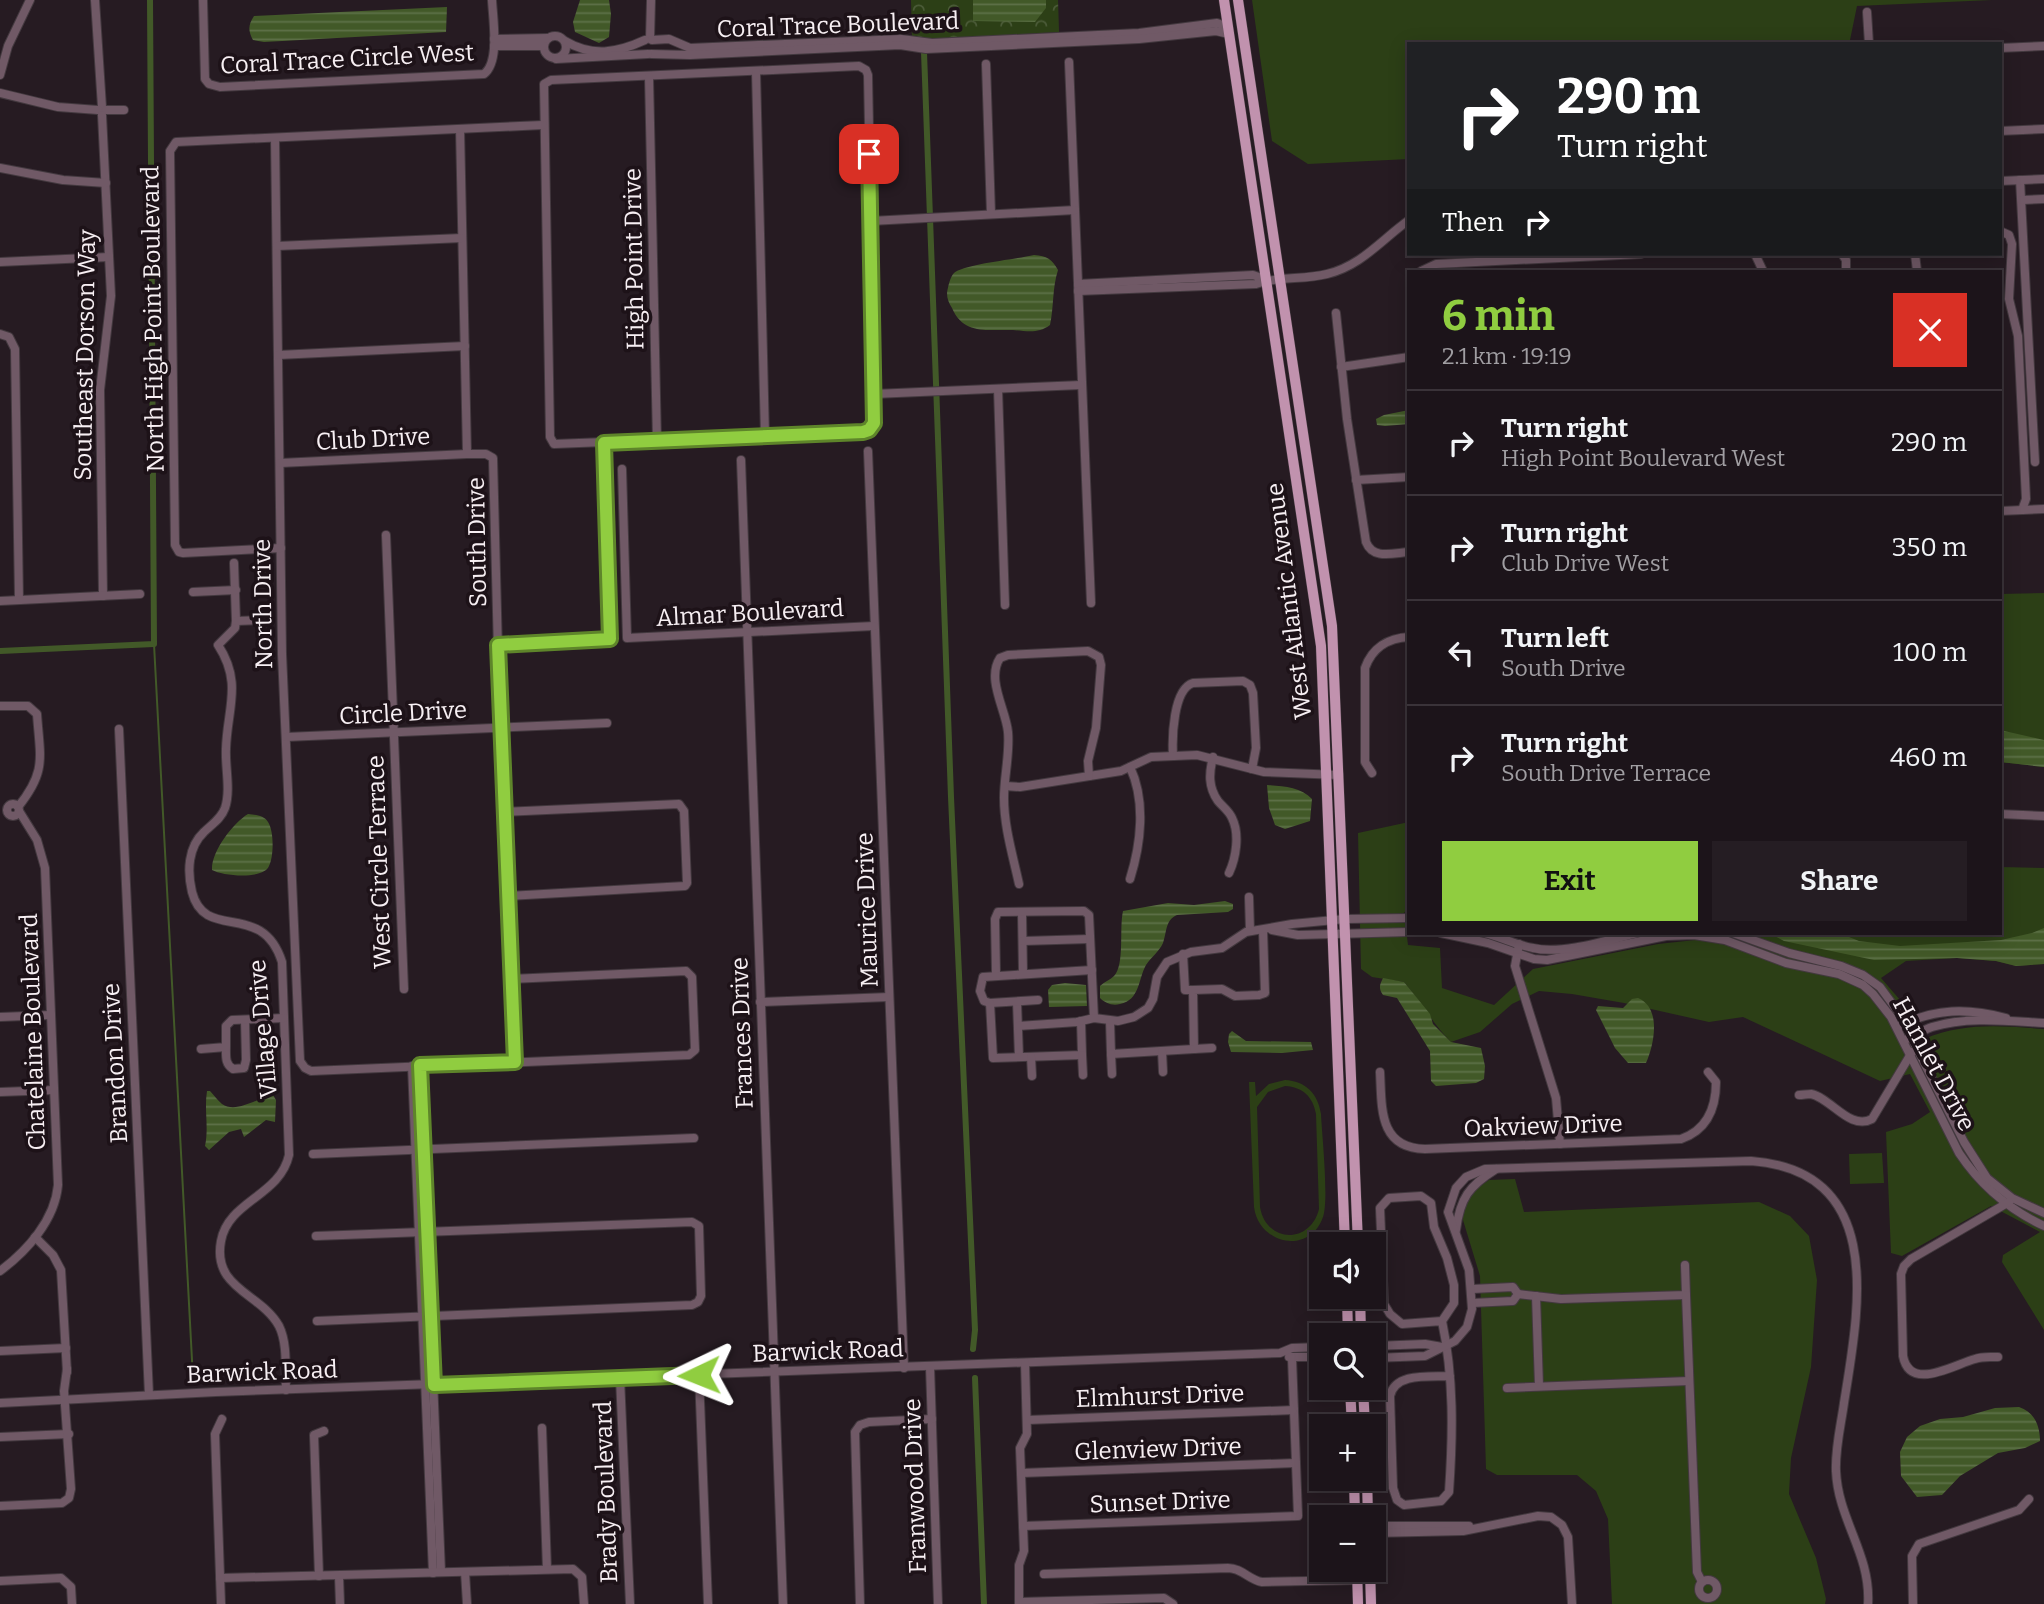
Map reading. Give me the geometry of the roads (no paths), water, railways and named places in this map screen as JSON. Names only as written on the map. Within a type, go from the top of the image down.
[{"type":"main road","name":"West Atlantic Avenue","points":[[1224,0],[1321,646],[1345,1232]]},
{"type":"main road","name":"West Atlantic Avenue","points":[[1238,0],[1332,626],[1358,1232]]},
{"type":"main road","points":[[1229,31],[1236,33],[1246,52]]},
{"type":"main road","points":[[1296,476],[1310,474]]},
{"type":"main road","points":[[1357,1604],[1358,1582]]},
{"type":"main road","points":[[1361,1582],[1370,1604]]},
{"type":"main road","points":[[1367,1582],[1370,1586]]},
{"type":"main road","points":[[1370,1582],[1370,1604]]},
{"type":"street","points":[[0,75],[16,28],[30,0]]},
{"type":"street","name":"Southeast Dorson Way","points":[[95,0],[111,296],[100,390],[103,596]]},
{"type":"street","name":"Coral Trace Circle West","points":[[203,0],[204,75],[207,82],[220,87],[484,74],[490,70],[492,64],[494,43]]},
{"type":"street","points":[[492,0],[494,43]]},
{"type":"street","points":[[650,54],[657,46],[649,40],[651,0]]},
{"type":"street","points":[[1867,12],[1869,42]]},
{"type":"street","points":[[1028,41],[1151,32],[1217,23],[1229,31]]},
{"type":"street","name":"Coral Trace Boulevard","points":[[494,43],[546,42],[557,36],[589,52],[668,39],[690,48],[901,39],[925,43],[1028,41]]},
{"type":"street","points":[[546,42],[547,55],[556,59],[565,54],[565,41]]},
{"type":"street","name":"Coral Trace Boulevard","points":[[556,59],[900,45],[926,49],[1028,41]]},
{"type":"street","points":[[2002,48],[2044,46]]},
{"type":"street","points":[[1069,62],[1091,604]]},
{"type":"street","points":[[986,64],[991,214]]},
{"type":"street","points":[[859,66],[866,70],[874,423],[869,430],[863,432],[558,445],[551,441],[550,437],[543,88],[547,81],[756,72],[859,66]]},
{"type":"street","points":[[756,72],[765,436]]},
{"type":"street","name":"High Point Drive","points":[[649,77],[657,441]]},
{"type":"street","points":[[0,93],[58,107],[124,110]]},
{"type":"street","name":"North High Point Boulevard","points":[[281,548],[179,552],[175,545],[170,151],[176,142],[543,125]]},
{"type":"street","name":"South Drive","points":[[460,129],[467,454],[490,455],[494,462],[500,728],[515,1062]]},
{"type":"street","points":[[2002,131],[2044,129]]},
{"type":"street","name":"North Drive","points":[[275,138],[286,737],[300,1061],[304,1068],[311,1071],[416,1065]]},
{"type":"street","points":[[0,168],[64,180],[106,183]]},
{"type":"street","points":[[2002,181],[2044,179]]},
{"type":"street","points":[[2021,180],[2035,462]]},
{"type":"street","points":[[2022,200],[2044,199]]},
{"type":"street","points":[[871,221],[1075,210]]},
{"type":"street","points":[[1078,287],[1256,284],[1267,280],[1325,275],[1352,265],[1407,222]]},
{"type":"street","points":[[2004,232],[2011,239],[2013,258],[2009,304],[2018,337],[2026,499],[2022,510]]},
{"type":"street","points":[[276,246],[462,238]]},
{"type":"street","points":[[1423,270],[1436,264],[1569,256]]},
{"type":"street","points":[[0,262],[109,257]]},
{"type":"street","points":[[1336,313],[1341,367],[1367,547],[1373,553],[1407,552]]},
{"type":"street","points":[[0,334],[12,340],[15,363],[19,600]]},
{"type":"street","points":[[278,355],[465,346]]},
{"type":"street","points":[[1341,367],[1407,357]]},
{"type":"street","points":[[874,394],[1082,385]]},
{"type":"street","points":[[998,389],[1006,605]]},
{"type":"street","points":[[498,645],[610,639],[604,443]]},
{"type":"street","name":"Maurice Drive","points":[[868,451],[904,1368]]},
{"type":"street","name":"Club Drive","points":[[280,463],[467,454]]},
{"type":"street","name":"Frances Drive","points":[[741,460],[783,1604]]},
{"type":"street","name":"Almar Boulevard","points":[[622,469],[627,638],[874,626]]},
{"type":"street","points":[[1356,480],[1407,477]]},
{"type":"street","points":[[2002,511],[2044,509]]},
{"type":"street","name":"West Circle Terrace","points":[[386,535],[404,989]]},
{"type":"street","name":"Village Drive","points":[[234,563],[236,621],[234,628],[218,645],[225,656],[233,688],[226,748],[226,802],[221,816],[202,834],[192,849],[191,884],[193,895],[206,914],[228,922],[250,925],[263,932],[274,944],[282,962],[290,1147],[288,1163],[274,1184],[230,1220],[221,1240],[220,1254],[228,1278],[272,1316],[281,1330],[286,1390]]},
{"type":"street","points":[[193,592],[236,590]]},
{"type":"street","points":[[0,601],[140,594]]},
{"type":"street","points":[[236,621],[261,620]]},
{"type":"street","points":[[1372,773],[1365,762],[1365,668],[1371,655],[1382,644],[1395,638],[1407,637]]},
{"type":"street","points":[[1019,884],[1004,814],[1008,733],[997,687],[996,664],[1000,658],[1008,655],[1088,651],[1101,660],[1096,728],[1088,761],[1089,776]]},
{"type":"street","points":[[1173,756],[1172,733],[1182,690],[1189,684],[1243,681],[1250,685],[1253,693],[1256,748],[1252,769]]},
{"type":"street","points":[[0,706],[24,705],[32,708],[37,715],[40,760],[38,777],[27,795],[10,807]]},
{"type":"street","name":"Circle Drive","points":[[286,737],[607,723]]},
{"type":"street","name":"Brandon Drive","points":[[119,729],[149,1395]]},
{"type":"street","points":[[1005,786],[1020,787],[1089,776],[1130,767],[1147,758],[1173,756],[1213,757],[1280,774],[1339,775]]},
{"type":"street","points":[[1213,757],[1209,775],[1212,789],[1235,826],[1236,860],[1229,873]]},
{"type":"street","points":[[1130,767],[1137,786],[1140,818],[1130,879]]},
{"type":"street","points":[[503,812],[679,804],[684,811],[685,822],[685,886],[507,895]]},
{"type":"street","name":"Chatelaine Boulevard","points":[[0,1272],[35,1237],[52,1214],[58,1195],[43,858],[37,840],[10,807]]},
{"type":"street","points":[[2002,814],[2044,816]]},
{"type":"street","points":[[1249,897],[1250,931]]},
{"type":"street","points":[[996,974],[995,919],[998,912],[1084,911],[1089,915],[1094,1018]]},
{"type":"street","points":[[1022,913],[1023,974]]},
{"type":"street","points":[[1018,1026],[1094,1018],[1124,1020],[1141,1014],[1153,999],[1161,969],[1167,962],[1183,954],[1223,948],[1250,931],[1345,919],[1407,918]]},
{"type":"street","points":[[1266,930],[1298,935],[1407,932]]},
{"type":"street","points":[[1183,954],[1185,990],[1222,989],[1235,996],[1259,995],[1265,993],[1266,930]]},
{"type":"street","name":"Hamlet Drive","points":[[1450,935],[1518,948],[1559,948],[1627,935]]},
{"type":"street","name":"Hamlet Drive","points":[[1489,935],[1518,948],[1534,959],[1547,960],[1666,936],[1694,935],[1726,940],[1786,962],[1839,974],[1863,985],[1900,1026]]},
{"type":"street","points":[[1747,948],[1748,935]]},
{"type":"street","name":"Hamlet Drive","points":[[1748,935],[1789,953],[1863,975],[1880,987],[1891,1000],[1900,1026],[1959,1153],[1981,1183],[2044,1226]]},
{"type":"street","points":[[1023,941],[1090,939]]},
{"type":"street","points":[[1518,948],[1515,966],[1556,1098],[1560,1144]]},
{"type":"street","points":[[1038,1000],[990,1003],[984,1001],[981,991],[983,977],[996,974],[1092,970]]},
{"type":"street","points":[[437,1573],[416,1065],[689,1055],[695,1050],[692,977],[687,971],[511,979]]},
{"type":"street","points":[[1193,990],[1194,1049]]},
{"type":"street","points":[[760,1002],[889,997]]},
{"type":"street","points":[[1017,1002],[1020,1058]]},
{"type":"street","points":[[990,1003],[993,1058],[1082,1055]]},
{"type":"street","points":[[1900,1026],[1946,1010],[1984,1013],[2019,1022]]},
{"type":"street","points":[[0,1017],[51,1014]]},
{"type":"street","points":[[245,1020],[246,1060],[244,1068],[233,1069],[226,1062],[228,1022],[245,1020],[284,1018]]},
{"type":"street","points":[[1081,1021],[1083,1075]]},
{"type":"street","points":[[1110,1021],[1112,1074]]},
{"type":"street","points":[[1799,1095],[1812,1094],[1855,1121],[1868,1121],[1872,1119],[1910,1045],[1931,1028],[1982,1021],[2044,1023]]},
{"type":"street","points":[[201,1049],[226,1047]]},
{"type":"street","points":[[1111,1054],[1212,1048]]},
{"type":"street","points":[[1162,1051],[1163,1072]]},
{"type":"street","points":[[1031,1057],[1032,1076]]},
{"type":"street","name":"Oakview Drive","points":[[1380,1072],[1382,1112],[1386,1126],[1394,1138],[1406,1146],[1425,1149],[1670,1140],[1690,1135],[1706,1122],[1713,1108],[1716,1082],[1708,1072]]},
{"type":"street","points":[[0,1092],[54,1090]]},
{"type":"street","points":[[313,1154],[694,1138]]},
{"type":"street","points":[[1386,1358],[1425,1356],[1458,1338],[1467,1327],[1471,1318],[1472,1289],[1469,1270],[1455,1230],[1458,1211],[1466,1194],[1479,1180],[1496,1169],[1761,1161],[1804,1175],[1829,1194],[1844,1215],[1853,1240],[1856,1289],[1854,1334],[1835,1469],[1843,1510],[1858,1542],[1865,1567],[1868,1604]]},
{"type":"street","points":[[1442,1321],[1402,1324],[1390,1314],[1384,1304],[1380,1208],[1389,1198],[1421,1196],[1431,1203],[1434,1227],[1447,1258],[1454,1285],[1454,1303],[1442,1321],[1450,1376],[1453,1417],[1449,1492],[1441,1501],[1404,1504],[1397,1500],[1393,1488],[1392,1387],[1398,1381],[1410,1378],[1450,1376]]},
{"type":"street","points":[[1998,1357],[1979,1357],[1926,1376],[1912,1372],[1903,1356],[1901,1275],[1904,1266],[1911,1259],[2010,1201]]},
{"type":"street","name":"Hamlet Drive","points":[[2010,1201],[2044,1213]]},
{"type":"street","points":[[316,1237],[692,1222],[699,1226],[701,1296],[698,1302],[692,1305],[317,1321]]},
{"type":"street","points":[[0,1506],[62,1503],[69,1498],[71,1489],[61,1270],[53,1255],[35,1237]]},
{"type":"street","points":[[1685,1265],[1697,1572],[1702,1582]]},
{"type":"street","points":[[1472,1289],[1513,1287],[1518,1294],[1561,1299],[1686,1295]]},
{"type":"street","points":[[1497,1289],[1497,1301]]},
{"type":"street","points":[[1472,1303],[1513,1301],[1518,1294]]},
{"type":"street","points":[[1536,1296],[1539,1386]]},
{"type":"street","points":[[1386,1346],[1425,1344],[1444,1347]]},
{"type":"street","name":"Barwick Road","points":[[0,1403],[149,1395],[1280,1353],[1292,1348],[1309,1347]]},
{"type":"street","points":[[0,1351],[66,1348]]},
{"type":"street","name":"Barwick Road","points":[[1280,1353],[1292,1358],[1309,1357]]},
{"type":"street","points":[[1292,1358],[1296,1463]]},
{"type":"street","points":[[1025,1363],[1026,1438],[1020,1448],[1024,1551],[1019,1565],[1019,1603],[1164,1598],[1173,1604]]},
{"type":"street","name":"Franwood Drive","points":[[929,1367],[938,1604]]},
{"type":"street","points":[[699,1375],[708,1604]]},
{"type":"street","name":"Brady Boulevard","points":[[621,1378],[630,1604]]},
{"type":"street","points":[[1507,1388],[1689,1381]]},
{"type":"street","name":"Elmhurst Drive","points":[[1027,1420],[1294,1410]]},
{"type":"street","points":[[221,1604],[215,1434],[222,1419]]},
{"type":"street","points":[[860,1604],[854,1438],[857,1428],[869,1422],[932,1419]]},
{"type":"street","points":[[542,1428],[547,1569]]},
{"type":"street","points":[[319,1576],[314,1435],[324,1431]]},
{"type":"street","points":[[0,1437],[69,1434]]},
{"type":"street","name":"Glenview Drive","points":[[1021,1473],[1296,1463]]},
{"type":"street","name":"Sunset Drive","points":[[1023,1526],[1298,1516],[1296,1463]]},
{"type":"street","points":[[1913,1604],[1912,1556],[1919,1544],[2019,1510],[2029,1499]]},
{"type":"street","points":[[1386,1533],[1463,1531],[1542,1516],[1559,1522],[1568,1537],[1572,1604]]},
{"type":"street","points":[[1386,1526],[1468,1525],[1475,1528]]},
{"type":"street","points":[[1044,1574],[1228,1568],[1239,1570],[1262,1582],[1309,1578]]},
{"type":"street","points":[[219,1578],[573,1569],[580,1573],[583,1581],[584,1604]]},
{"type":"street","points":[[465,1572],[467,1604]]},
{"type":"street","points":[[339,1576],[340,1604]]},
{"type":"street","points":[[0,1581],[57,1578],[65,1580],[71,1587],[72,1604]]},
{"type":"waterway","points":[[0,651],[154,644],[150,0]]},
{"type":"waterway","points":[[924,52],[951,797],[975,1330],[973,1349]]},
{"type":"waterway","points":[[154,644],[193,1379]]},
{"type":"waterway","points":[[975,1378],[984,1604]]}]
